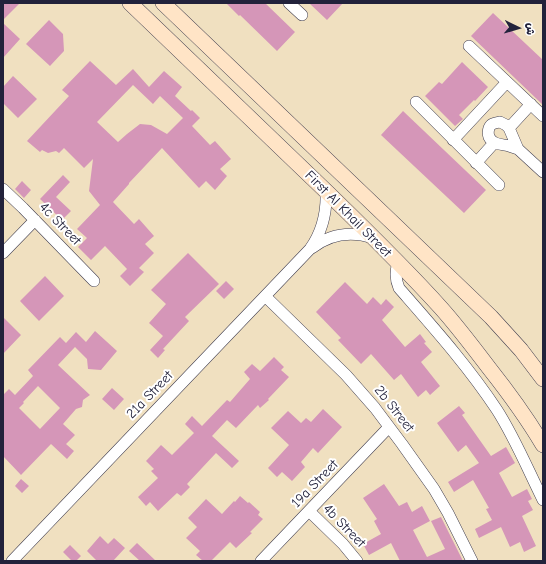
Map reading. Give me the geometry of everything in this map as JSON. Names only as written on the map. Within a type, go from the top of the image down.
[{"type":"main road","name":"First Al Khail Street","points":[[130,3],[326,191],[442,309],[519,408],[543,445]]},
{"type":"main road","name":"First Al Khail Street","points":[[164,3],[486,312],[521,350],[543,379]]},
{"type":"main road","points":[[149,21],[166,29],[217,76],[224,77],[231,68]]},
{"type":"street","points":[[289,3],[302,15]]},
{"type":"street","points":[[469,46],[543,116]]},
{"type":"street","points":[[453,140],[508,82]]},
{"type":"street","points":[[416,102],[476,163],[500,185]]},
{"type":"street","points":[[509,128],[531,104]]},
{"type":"street","points":[[518,149],[509,128],[506,125],[500,122],[490,126],[488,133],[494,143],[518,149],[543,172]]},
{"type":"street","points":[[476,163],[494,143]]},
{"type":"street","name":"4c Street","points":[[3,189],[94,281]]},
{"type":"street","name":"21a Street","points":[[12,561],[310,249],[323,222],[326,207],[326,191]]},
{"type":"street","points":[[3,253],[35,220]]},
{"type":"street","name":"21a Street","points":[[310,249],[326,239],[345,234],[364,235],[373,238]]},
{"type":"street","points":[[398,263],[396,269],[396,282],[399,288],[456,355],[497,410],[516,442],[543,500]]},
{"type":"street","name":"2b Street","points":[[265,296],[346,375],[390,427],[434,490],[455,525],[472,561]]},
{"type":"street","name":"19a Street","points":[[261,561],[390,427]]},
{"type":"street","name":"4b Street","points":[[309,511],[343,544],[357,561]]},
{"type":"building","points":[[3,3],[20,3],[3,20]]},
{"type":"building","points":[[226,3],[265,3],[295,32],[277,51]]},
{"type":"building","points":[[309,3],[343,3],[327,20]]},
{"type":"building","points":[[493,13],[543,60],[543,105],[471,36]]},
{"type":"building","points":[[49,20],[63,34],[64,51],[50,66],[26,44]]},
{"type":"building","points":[[3,23],[20,39],[3,58]]},
{"type":"building","points":[[90,61],[116,85],[133,69],[149,87],[164,71],[182,87],[175,96],[200,118],[192,126],[210,145],[215,141],[231,159],[220,169],[227,176],[215,190],[206,181],[199,188],[162,148],[113,202],[134,224],[139,219],[154,236],[145,244],[154,253],[139,268],[144,272],[130,286],[120,276],[127,269],[105,246],[91,260],[78,247],[87,238],[77,229],[100,205],[89,191],[93,159],[84,168],[64,148],[59,153],[56,151],[48,153],[42,150],[40,152],[27,141],[69,96],[62,90]],"holes":[[[133,85],[153,104],[160,96],[183,118],[167,134],[151,125],[140,124],[118,142],[97,122]]]},
{"type":"building","points":[[462,62],[488,87],[459,115],[463,119],[455,126],[425,96],[439,82],[442,84]]},
{"type":"building","points":[[13,76],[37,99],[18,118],[3,103],[3,87]]},
{"type":"building","points":[[403,111],[486,190],[464,213],[381,135]]},
{"type":"building","points":[[63,175],[70,182],[56,197],[71,211],[62,220],[40,199]]},
{"type":"building","points":[[22,181],[31,190],[24,198],[15,189]]},
{"type":"building","points":[[188,253],[219,284],[185,317],[189,321],[163,349],[165,350],[158,358],[150,350],[163,336],[149,323],[166,304],[151,290]]},
{"type":"building","points":[[45,276],[64,296],[39,321],[20,301]]},
{"type":"building","points":[[226,281],[234,289],[224,299],[216,291]]},
{"type":"building","points":[[345,282],[367,304],[373,297],[381,305],[386,299],[394,307],[382,320],[405,347],[420,334],[426,342],[424,343],[432,352],[421,362],[440,386],[430,395],[426,390],[418,397],[401,374],[394,380],[371,354],[361,364],[338,340],[341,338],[316,312]]},
{"type":"building","points":[[3,317],[21,335],[3,354]]},
{"type":"building","points":[[95,331],[117,351],[101,370],[88,369],[87,359],[75,347],[58,365],[90,395],[83,400],[82,407],[76,409],[63,424],[75,435],[66,444],[74,451],[67,459],[51,444],[21,475],[3,456],[3,395],[9,389],[15,395],[33,376],[28,370],[60,337],[66,343],[76,332],[86,342]],"holes":[[[38,386],[60,408],[40,429],[19,408]]]},
{"type":"building","points":[[274,357],[284,367],[281,370],[289,377],[268,399],[269,400],[260,408],[258,405],[236,428],[227,420],[212,436],[239,461],[232,468],[216,453],[187,484],[190,487],[181,496],[177,493],[158,511],[150,502],[146,506],[138,497],[158,478],[151,471],[154,469],[146,461],[161,445],[172,455],[194,433],[185,424],[192,416],[202,426],[227,400],[230,402],[250,379],[244,372],[252,364],[260,371]]},
{"type":"building","points":[[112,388],[124,399],[114,410],[102,399]]},
{"type":"building","points":[[459,406],[465,413],[462,415],[491,456],[506,447],[515,463],[499,473],[512,497],[527,489],[532,499],[528,501],[533,510],[522,516],[536,546],[524,552],[520,542],[510,547],[501,527],[479,538],[475,529],[492,520],[486,509],[489,508],[473,480],[454,492],[448,482],[479,463],[466,445],[458,452],[437,423]]},
{"type":"building","points":[[323,409],[342,427],[318,453],[313,448],[301,462],[305,467],[292,481],[282,472],[277,477],[268,468],[289,445],[271,428],[288,411],[301,423],[306,418],[311,422]]},
{"type":"building","points":[[21,479],[29,486],[22,493],[15,486]]},
{"type":"building","points":[[384,484],[399,506],[407,502],[412,512],[422,506],[430,521],[413,530],[427,557],[445,549],[431,521],[441,517],[463,561],[400,561],[391,543],[369,555],[363,544],[381,534],[374,521],[377,519],[363,498]]},
{"type":"building","points":[[240,496],[260,512],[258,515],[263,519],[250,532],[252,533],[236,548],[230,542],[211,561],[203,561],[196,555],[200,551],[186,538],[197,527],[188,518],[206,499],[222,514]]},
{"type":"building","points":[[100,536],[108,544],[114,538],[125,548],[113,561],[97,561],[87,551]]},
{"type":"building","points":[[137,543],[156,561],[140,561],[129,551]]},
{"type":"building","points":[[70,545],[81,556],[76,561],[72,561],[63,552]]}]
